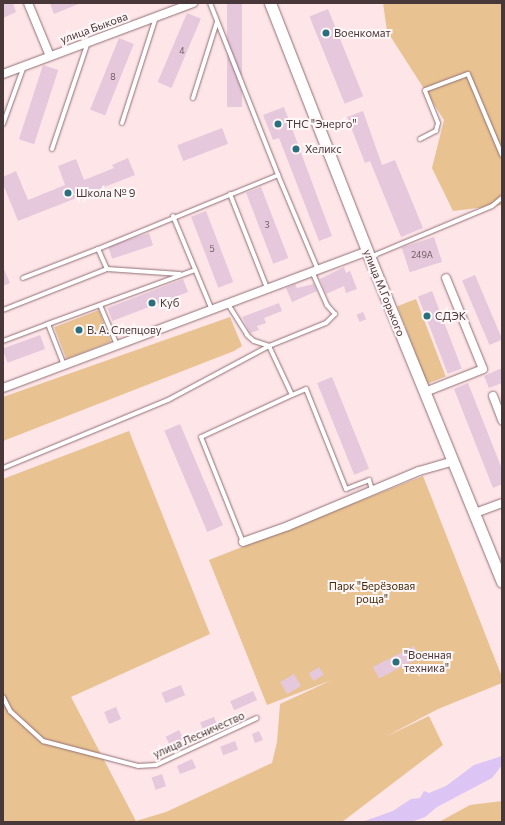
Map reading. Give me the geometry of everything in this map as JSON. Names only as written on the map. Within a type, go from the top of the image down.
[{"type":"main road","name":"улица М.Горького","points":[[270,3],[369,254],[502,581]]},
{"type":"street","points":[[28,3],[50,56]]},
{"type":"street","name":"улица Быкова","points":[[3,74],[193,3]]},
{"type":"street","points":[[3,388],[315,271],[369,254]]},
{"type":"street","points":[[425,392],[483,369],[446,278]]},
{"type":"street","points":[[493,396],[502,420]]},
{"type":"street","points":[[243,542],[288,526],[372,489],[453,461]]},
{"type":"street","points":[[475,513],[502,503]]},
{"type":"lane","points":[[3,468],[168,400],[269,346],[326,324],[336,314],[327,305],[278,175],[210,3]]},
{"type":"lane","points":[[122,123],[156,17]]},
{"type":"lane","points":[[194,98],[217,21]]},
{"type":"lane","points":[[52,149],[88,42]]},
{"type":"lane","points":[[3,124],[24,66]]},
{"type":"lane","points":[[420,139],[436,131],[438,123],[425,90],[468,74],[502,155]]},
{"type":"lane","points":[[23,278],[98,249],[173,216],[278,175]]},
{"type":"lane","points":[[230,194],[268,289]]},
{"type":"lane","points":[[369,254],[492,206],[502,198]]},
{"type":"lane","points":[[173,216],[212,310]]},
{"type":"lane","points":[[98,249],[107,269]]},
{"type":"lane","points":[[3,310],[107,269],[183,274]]},
{"type":"lane","points":[[3,341],[195,270]]},
{"type":"lane","points":[[228,304],[247,334],[254,341],[269,346],[292,395]]},
{"type":"lane","points":[[100,305],[117,346]]},
{"type":"lane","points":[[48,324],[64,365]]},
{"type":"lane","points":[[243,542],[201,437],[306,389],[346,489],[369,480],[372,489]]},
{"type":"lane","name":"улица Лесничество","points":[[3,697],[10,711],[42,741],[138,766],[156,765],[257,718]]},
{"type":"green space","points":[[383,3],[502,3],[502,205],[453,211],[432,168],[444,120],[387,31]]},
{"type":"green space","points":[[416,299],[446,376],[427,384],[397,306]]},
{"type":"green space","points":[[99,310],[111,342],[66,359],[54,327]]},
{"type":"green space","points":[[230,317],[242,346],[234,351],[3,441],[3,397]]},
{"type":"green space","name":"Парк \"Берёзовая роща\"","points":[[129,431],[210,634],[71,697],[136,821],[166,812],[272,763],[277,742],[280,704],[332,680],[267,705],[209,560],[423,476],[502,677],[502,683],[438,709],[385,737],[429,716],[443,745],[342,822],[3,822],[3,479]]},
{"type":"green space","points":[[502,801],[502,822],[439,822],[470,805]]},
{"type":"shaded area","points":[[502,756],[502,765],[492,778],[437,807],[425,817],[411,822],[362,822],[393,811],[411,799],[420,798],[424,791],[429,793],[446,786],[474,765]]},
{"type":"building","points":[[3,3],[13,3],[16,12],[3,18]]},
{"type":"building","points":[[50,3],[81,3],[54,14]]},
{"type":"building","points":[[227,3],[242,3],[242,107],[227,107]]},
{"type":"building","points":[[328,9],[363,96],[345,104],[309,16]]},
{"type":"building","points":[[187,13],[201,19],[172,88],[158,82]]},
{"type":"building","points":[[119,38],[134,44],[105,115],[90,109]]},
{"type":"building","points":[[43,65],[58,70],[34,144],[19,139]]},
{"type":"building","points":[[284,107],[332,236],[319,241],[279,138],[273,140],[263,115]]},
{"type":"building","points":[[363,111],[382,165],[395,160],[423,228],[401,237],[370,161],[365,163],[347,117]]},
{"type":"building","points":[[222,128],[228,144],[183,161],[177,145]]},
{"type":"building","name":"Школа № 9","points":[[128,158],[135,175],[18,221],[3,184],[3,177],[16,171],[28,200],[65,185],[58,166],[76,159],[84,180],[114,168],[112,165]]},
{"type":"building","points":[[261,187],[288,258],[273,264],[246,193]]},
{"type":"building","points":[[206,211],[233,282],[218,288],[191,217]]},
{"type":"building","points":[[149,233],[153,245],[112,259],[108,246]]},
{"type":"building","points":[[434,237],[442,262],[410,272],[402,248]]},
{"type":"building","points":[[3,267],[10,283],[3,286]]},
{"type":"building","points":[[344,267],[346,273],[350,271],[357,289],[346,293],[344,286],[326,294],[320,279]]},
{"type":"building","points":[[475,275],[502,339],[489,345],[462,280]]},
{"type":"building","points":[[183,279],[188,292],[112,321],[107,308]]},
{"type":"building","points":[[295,284],[297,288],[314,284],[317,291],[292,302],[286,288]]},
{"type":"building","points":[[432,291],[462,368],[448,374],[418,296]]},
{"type":"building","points":[[279,303],[282,311],[264,318],[266,323],[257,326],[259,330],[250,333],[242,317]]},
{"type":"building","points":[[363,312],[366,319],[360,322],[357,315]]},
{"type":"building","points":[[40,335],[45,349],[8,363],[3,348]]},
{"type":"building","points":[[502,368],[502,383],[489,388],[484,376]]},
{"type":"building","points":[[332,377],[369,469],[354,475],[317,383]]},
{"type":"building","points":[[468,383],[502,469],[502,484],[493,488],[454,389]]},
{"type":"building","points":[[180,424],[223,525],[207,532],[164,431]]},
{"type":"building","name":"\"Военная техника\"","points":[[414,646],[420,658],[379,678],[373,667]]},
{"type":"building","points":[[319,667],[324,675],[314,681],[309,673]]},
{"type":"building","points":[[294,674],[301,686],[287,694],[280,682]]},
{"type":"building","points":[[181,685],[185,695],[166,703],[162,693]]},
{"type":"building","points":[[253,691],[257,700],[234,710],[230,701]]},
{"type":"building","points":[[116,707],[121,719],[109,724],[104,712]]},
{"type":"building","points":[[214,717],[218,727],[204,733],[200,723]]},
{"type":"building","points":[[179,730],[184,740],[171,747],[166,737]]},
{"type":"building","points":[[259,731],[263,740],[255,743],[252,734]]},
{"type":"building","points":[[235,741],[238,749],[223,755],[220,747]]},
{"type":"building","points":[[192,759],[196,768],[180,774],[177,766]]},
{"type":"building","points":[[162,774],[166,786],[156,790],[152,777]]},
{"type":"place","name":"Военкомат","points":[[326,33]]},
{"type":"place","name":"ТНС \"Энерго\"","points":[[278,124]]},
{"type":"place","name":"Хеликс","points":[[296,149]]},
{"type":"place","name":"Школа № 9","points":[[68,193]]},
{"type":"place","name":"Куб","points":[[152,303]]},
{"type":"place","name":"СДЭК","points":[[427,316]]},
{"type":"place","name":"В. А. Слепцову","points":[[79,330]]},
{"type":"place","name":"\"Военная техника\"","points":[[396,662]]}]
